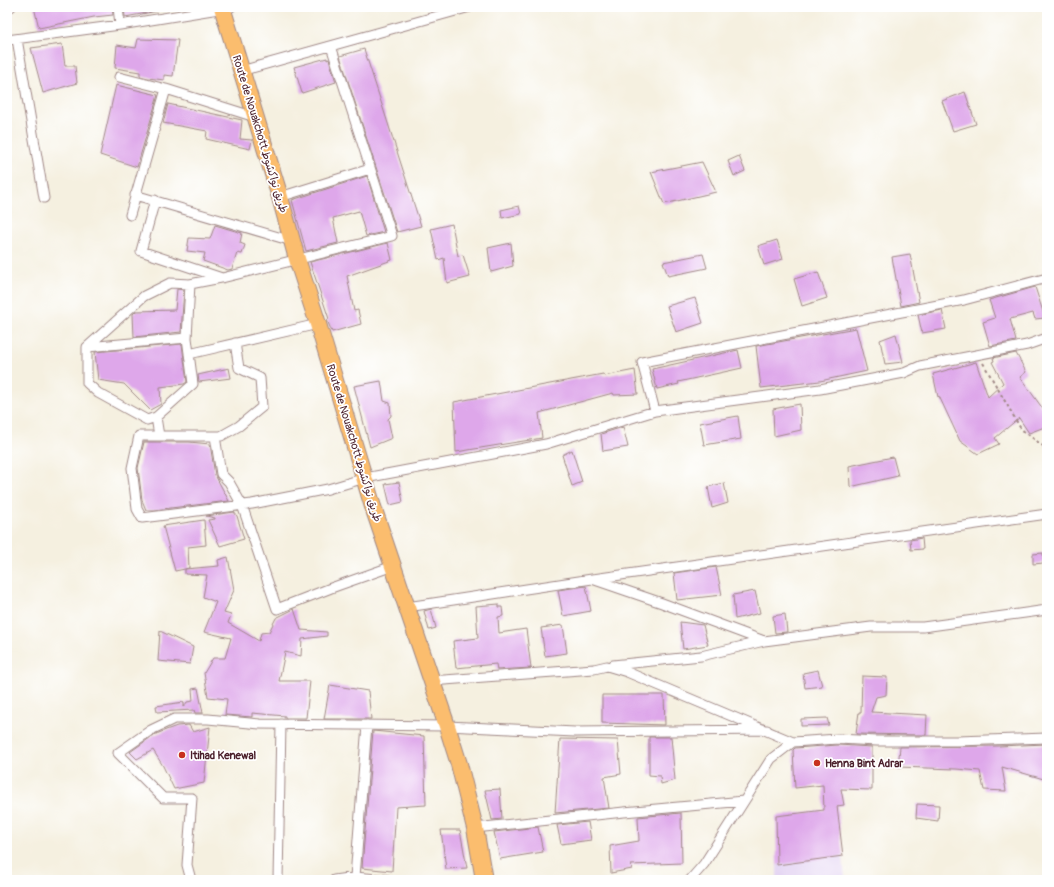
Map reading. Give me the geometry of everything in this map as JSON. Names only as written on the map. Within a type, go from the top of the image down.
[{"type":"highway","name":"Route de Nouakchott طريق نواكشوط","points":[[225,8],[241,71],[280,197],[297,259],[393,566],[447,726],[475,828],[484,880]]},
{"type":"street","points":[[7,8],[12,7]]},
{"type":"street","points":[[118,7],[120,25]]},
{"type":"street","points":[[241,71],[470,7]]},
{"type":"street","points":[[7,40],[120,25],[225,8]]},
{"type":"street","points":[[17,39],[44,198]]},
{"type":"street","points":[[190,284],[187,338],[193,384],[156,417],[147,420],[98,393],[87,383],[87,347],[144,296],[170,283],[190,284],[222,278],[392,236],[331,46]]},
{"type":"street","points":[[119,77],[166,89],[255,117]]},
{"type":"street","points":[[130,215],[166,89]]},
{"type":"street","points":[[280,197],[370,169]]},
{"type":"street","points":[[135,195],[292,241]]},
{"type":"street","points":[[155,200],[141,251],[222,278]]},
{"type":"street","points":[[655,411],[642,362],[964,300],[1047,278]]},
{"type":"street","points":[[189,354],[318,324]]},
{"type":"street","points":[[87,347],[187,338]]},
{"type":"street","points":[[235,343],[239,368],[260,378],[262,407],[239,426],[221,436],[139,436],[132,468],[137,509],[142,518],[242,505],[328,489],[365,478],[546,444],[655,411],[820,389],[904,373],[920,366],[1027,345],[1047,338]]},
{"type":"street","points":[[156,417],[159,436]]},
{"type":"street","points":[[216,436],[221,474],[228,482],[242,505],[277,609],[393,566]]},
{"type":"street","points":[[407,607],[1047,514]]},
{"type":"street","points":[[592,579],[764,641]]},
{"type":"street","points":[[431,681],[594,669],[607,666],[700,656],[764,641],[871,627],[923,627],[1047,610]]},
{"type":"street","points":[[607,666],[627,672],[793,742],[838,739],[877,741],[958,741],[1047,738]]},
{"type":"street","points":[[191,880],[187,865],[192,798],[163,798],[118,753],[151,730],[174,719],[208,719],[260,724],[447,726],[575,732],[767,730]]},
{"type":"street","points":[[278,880],[281,724]]},
{"type":"street","points":[[355,877],[367,725]]},
{"type":"street","points":[[690,880],[704,864],[771,759],[793,742]]},
{"type":"street","points":[[475,828],[744,801]]},
{"type":"street","points":[[334,880],[355,877],[388,880]]},
{"type":"path","points":[[979,354],[1021,429],[1047,449]]},
{"type":"shaded area","points":[[843,856],[845,880],[777,880],[777,865]]},
{"type":"building","points":[[34,7],[112,7],[113,15],[94,17],[39,28]]},
{"type":"building","points":[[124,7],[158,7],[158,11],[125,17]]},
{"type":"building","points":[[138,39],[178,40],[173,76],[164,75],[164,80],[148,78],[140,76],[140,72],[115,68],[117,45],[136,48]]},
{"type":"building","points":[[62,44],[65,66],[75,66],[77,83],[43,93],[31,48]]},
{"type":"building","points":[[364,49],[421,226],[397,232],[340,56]]},
{"type":"building","points":[[327,58],[327,60],[329,59],[336,82],[302,93],[294,67]]},
{"type":"building","points":[[116,85],[158,95],[137,167],[100,155]]},
{"type":"building","points":[[965,92],[976,124],[953,131],[942,101]]},
{"type":"building","points":[[168,104],[242,120],[240,139],[252,140],[250,149],[206,139],[207,131],[163,123]]},
{"type":"building","points":[[739,156],[745,171],[734,176],[728,161]]},
{"type":"building","points":[[702,162],[716,192],[664,204],[651,172]]},
{"type":"building","points":[[367,176],[384,232],[366,236],[359,211],[333,218],[338,243],[306,251],[292,200]]},
{"type":"building","points":[[519,206],[521,214],[502,218],[501,210]]},
{"type":"building","points":[[452,224],[458,256],[463,255],[470,277],[447,283],[444,258],[438,260],[431,229]]},
{"type":"building","points":[[215,225],[242,233],[240,243],[245,245],[242,254],[237,253],[232,269],[228,270],[203,261],[205,253],[187,251],[189,238],[210,239]]},
{"type":"building","points":[[777,240],[783,259],[764,265],[758,246]]},
{"type":"building","points":[[388,243],[392,260],[347,276],[354,311],[358,310],[361,324],[332,332],[310,262]]},
{"type":"building","points":[[511,243],[513,266],[491,272],[488,248]]},
{"type":"building","points":[[703,254],[707,268],[668,276],[663,262]]},
{"type":"building","points":[[910,254],[919,302],[901,306],[892,257]]},
{"type":"building","points":[[818,272],[827,298],[802,306],[794,279]]},
{"type":"building","points":[[1035,287],[1045,318],[1035,319],[1033,313],[1010,319],[1016,341],[990,346],[983,322],[995,318],[989,300]]},
{"type":"building","points":[[177,289],[184,290],[181,332],[134,337],[133,314],[136,311],[175,310]]},
{"type":"building","points":[[695,298],[703,323],[676,332],[667,306]]},
{"type":"building","points":[[942,310],[946,329],[922,333],[918,315]]},
{"type":"building","points":[[856,328],[867,371],[820,381],[761,388],[756,346]]},
{"type":"building","points":[[896,334],[903,362],[885,364],[880,340]]},
{"type":"building","points":[[182,344],[187,382],[184,384],[160,387],[161,404],[150,410],[124,384],[98,380],[95,352]]},
{"type":"building","points":[[738,350],[742,368],[678,382],[679,384],[657,389],[652,369]]},
{"type":"building","points":[[1016,353],[1026,372],[1020,377],[1043,409],[1047,408],[1047,426],[1029,433],[1019,418],[995,438],[999,444],[978,454],[960,441],[939,396],[938,397],[933,374],[976,362],[988,397],[1003,383],[992,362],[994,361],[993,358]]},
{"type":"building","points":[[229,368],[231,378],[199,382],[198,375]]},
{"type":"building","points":[[635,370],[638,394],[614,395],[613,393],[539,413],[542,438],[456,452],[454,402],[603,374],[604,376]]},
{"type":"building","points":[[381,381],[384,401],[390,403],[391,416],[388,419],[392,438],[370,447],[354,386]]},
{"type":"building","points":[[800,404],[801,430],[774,436],[773,409]]},
{"type":"building","points":[[738,416],[741,439],[704,445],[700,423]]},
{"type":"building","points":[[623,427],[628,447],[603,451],[601,434]]},
{"type":"building","points":[[144,442],[189,442],[210,444],[215,475],[229,501],[146,510],[142,500],[138,468]]},
{"type":"building","points":[[572,450],[582,482],[572,486],[562,455]]},
{"type":"building","points":[[893,457],[898,476],[850,487],[849,466]]},
{"type":"building","points":[[399,482],[403,502],[390,505],[385,484]]},
{"type":"building","points":[[724,483],[728,503],[712,508],[708,487]]},
{"type":"building","points":[[234,512],[237,516],[244,539],[220,546],[208,520],[215,518],[206,516]]},
{"type":"building","points":[[204,520],[206,545],[188,547],[189,568],[175,571],[163,526]]},
{"type":"building","points":[[922,538],[923,549],[911,550],[910,540]]},
{"type":"building","points":[[1043,553],[1044,563],[1033,564],[1033,554]]},
{"type":"building","points":[[228,557],[234,590],[224,613],[231,615],[228,623],[259,641],[261,633],[269,632],[276,618],[294,609],[301,630],[327,632],[327,636],[302,639],[301,656],[285,652],[279,681],[310,681],[306,718],[285,718],[285,716],[252,713],[252,717],[225,715],[227,699],[208,697],[204,673],[213,658],[225,658],[231,638],[204,632],[216,602],[203,597],[207,575],[185,574],[185,569],[219,566],[218,560]]},
{"type":"building","points":[[716,567],[722,595],[677,600],[674,573]]},
{"type":"building","points":[[586,586],[591,611],[563,616],[558,590]]},
{"type":"building","points":[[755,591],[760,613],[735,619],[733,595]]},
{"type":"building","points":[[499,604],[499,607],[502,607],[503,616],[498,617],[499,633],[526,629],[531,668],[497,670],[496,664],[456,668],[453,641],[478,638],[476,606]]},
{"type":"building","points":[[431,609],[436,628],[429,630],[424,611]]},
{"type":"building","points":[[785,614],[787,632],[775,633],[773,616]]},
{"type":"building","points":[[680,622],[703,625],[708,645],[683,649]]},
{"type":"building","points":[[563,625],[567,653],[545,656],[541,628]]},
{"type":"building","points":[[160,631],[193,647],[190,664],[158,661]]},
{"type":"building","points":[[818,670],[822,686],[805,688],[803,673]]},
{"type":"building","points":[[862,676],[887,677],[886,695],[876,697],[871,712],[927,715],[926,735],[856,734],[859,712],[861,712]]},
{"type":"building","points":[[330,685],[368,691],[371,719],[324,719]]},
{"type":"building","points":[[198,688],[203,713],[195,713],[194,710],[157,712],[156,706],[184,702],[184,707],[187,702],[193,701],[192,689]]},
{"type":"building","points":[[602,695],[664,695],[665,725],[602,723]]},
{"type":"building","points":[[827,718],[829,725],[801,726],[801,719]]},
{"type":"building","name":"Itihad Kenewal","points":[[189,725],[193,732],[210,727],[204,783],[174,789],[163,766],[153,750],[137,759],[130,752],[154,735],[177,726]]},
{"type":"building","points":[[373,731],[424,736],[426,805],[396,807],[392,871],[362,868]]},
{"type":"building","points":[[649,737],[671,737],[675,780],[661,784],[660,776],[649,775]]},
{"type":"building","points":[[560,739],[618,740],[621,774],[604,777],[609,808],[555,813]]},
{"type":"building","points":[[1047,744],[1047,780],[1002,767],[1006,791],[984,790],[980,771],[898,767],[900,747]]},
{"type":"building","points":[[838,745],[872,747],[872,790],[841,789],[844,805],[837,806],[843,856],[777,865],[776,816],[824,810],[823,785],[795,788],[793,750],[795,748]]},
{"type":"building","points":[[500,789],[502,819],[492,820],[485,790]]},
{"type":"building","points":[[917,804],[939,805],[938,821],[916,818]]},
{"type":"building","points":[[681,813],[682,863],[631,865],[632,869],[611,873],[610,846],[639,841],[638,817]]},
{"type":"building","points":[[588,822],[591,840],[561,844],[557,825]]},
{"type":"building","points":[[538,827],[543,852],[500,859],[494,832]]},
{"type":"building","points":[[441,830],[460,830],[467,868],[446,869]]},
{"type":"place","name":"Itihad Kenewal","points":[[182,755]]},
{"type":"place","name":"Henna Bint Adrar","points":[[817,763]]}]
